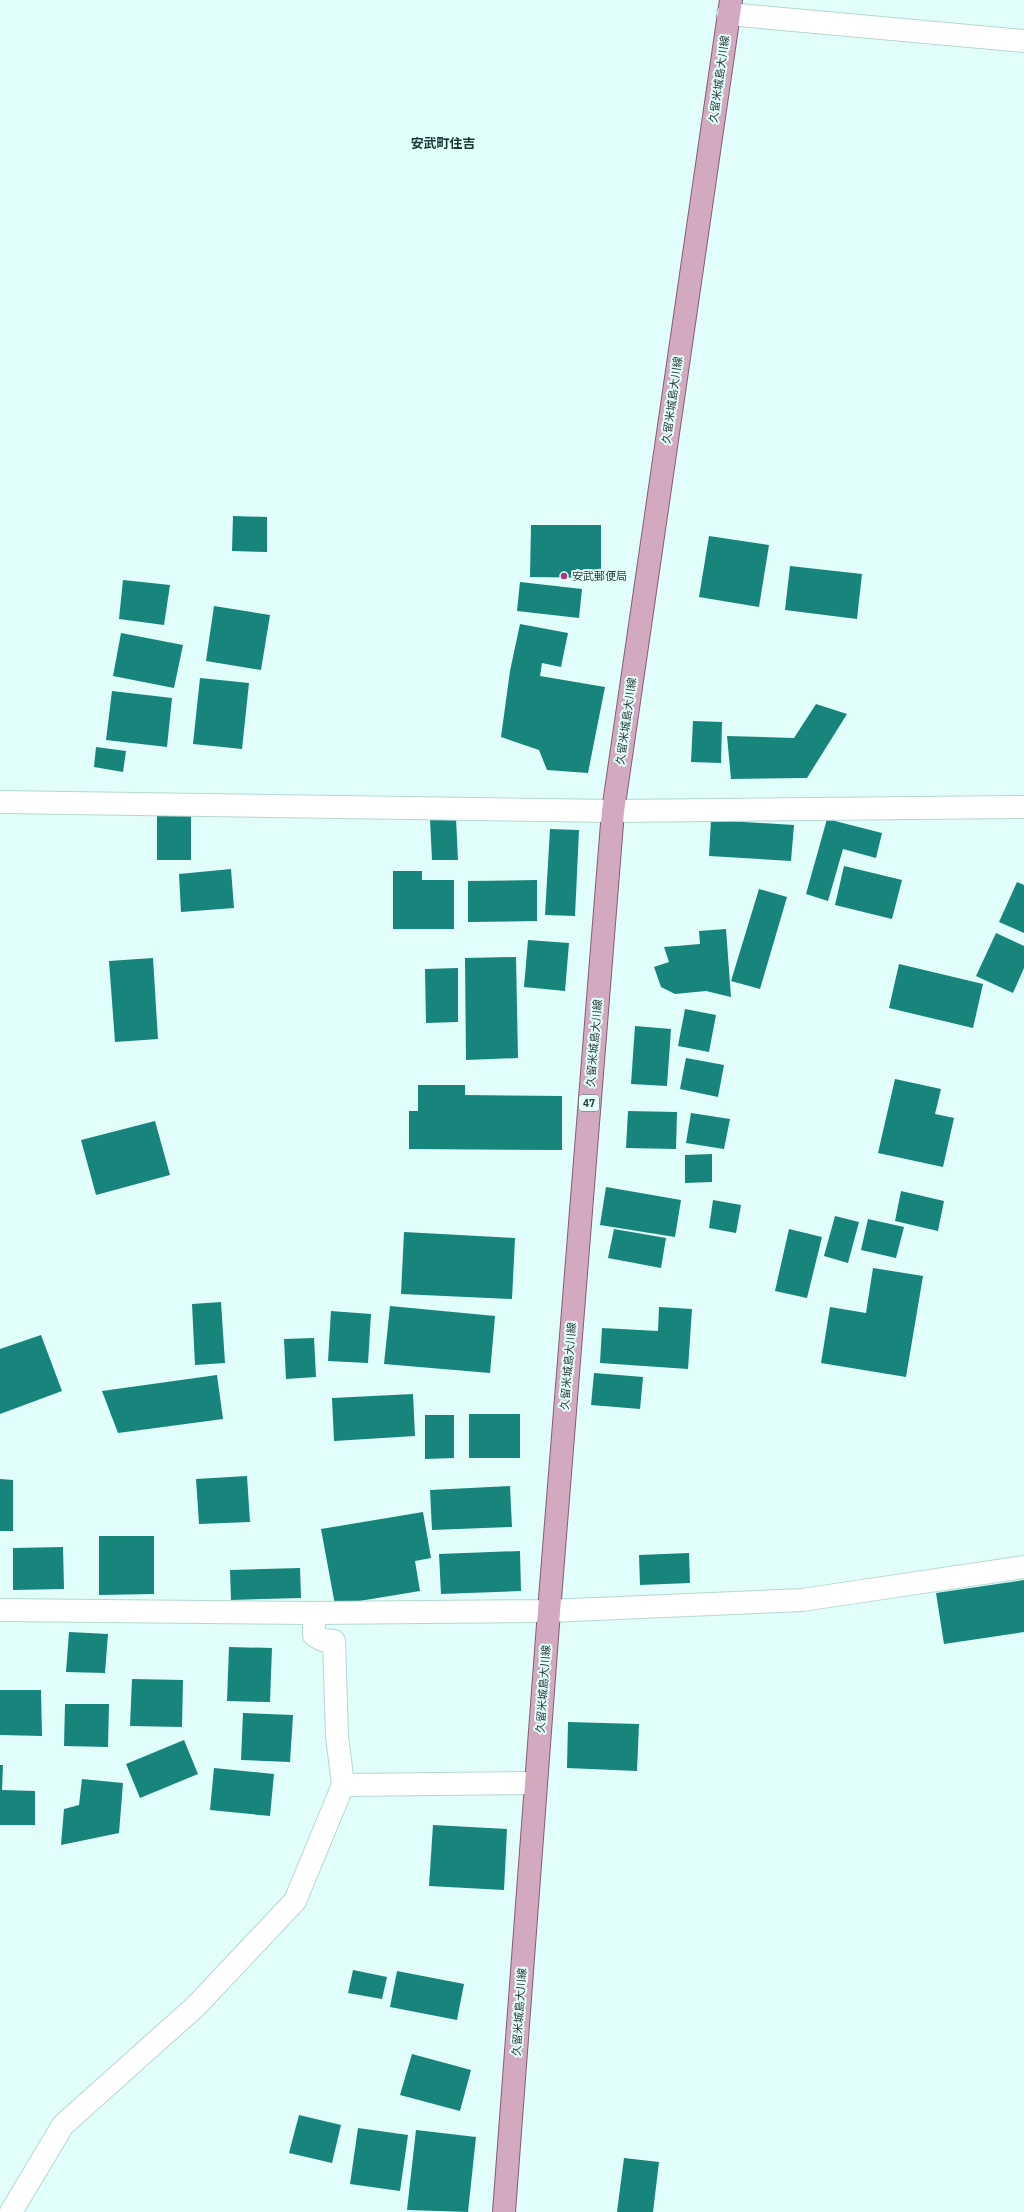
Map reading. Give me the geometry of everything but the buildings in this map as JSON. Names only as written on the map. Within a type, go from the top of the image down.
[{"type":"main road","name":"久留米城島大川線","points":[[504,2212],[549,1611],[613,811],[730,7]]},
{"type":"street","points":[[730,7],[1024,40]]},
{"type":"street","points":[[0,802],[613,811],[1024,807]]},
{"type":"street","points":[[0,1610],[314,1613],[549,1611],[802,1600],[1024,1567]]},
{"type":"street","points":[[11,2212],[63,2125],[196,2006],[295,1901],[343,1785],[336,1736],[334,1641],[322,1640],[314,1635],[314,1613]]},
{"type":"street","points":[[343,1785],[536,1783]]},
{"type":"place","name":"安武郵便局","points":[[564,576]]},
{"type":"district","name":"安武町住吉","points":[[443,143]]}]
